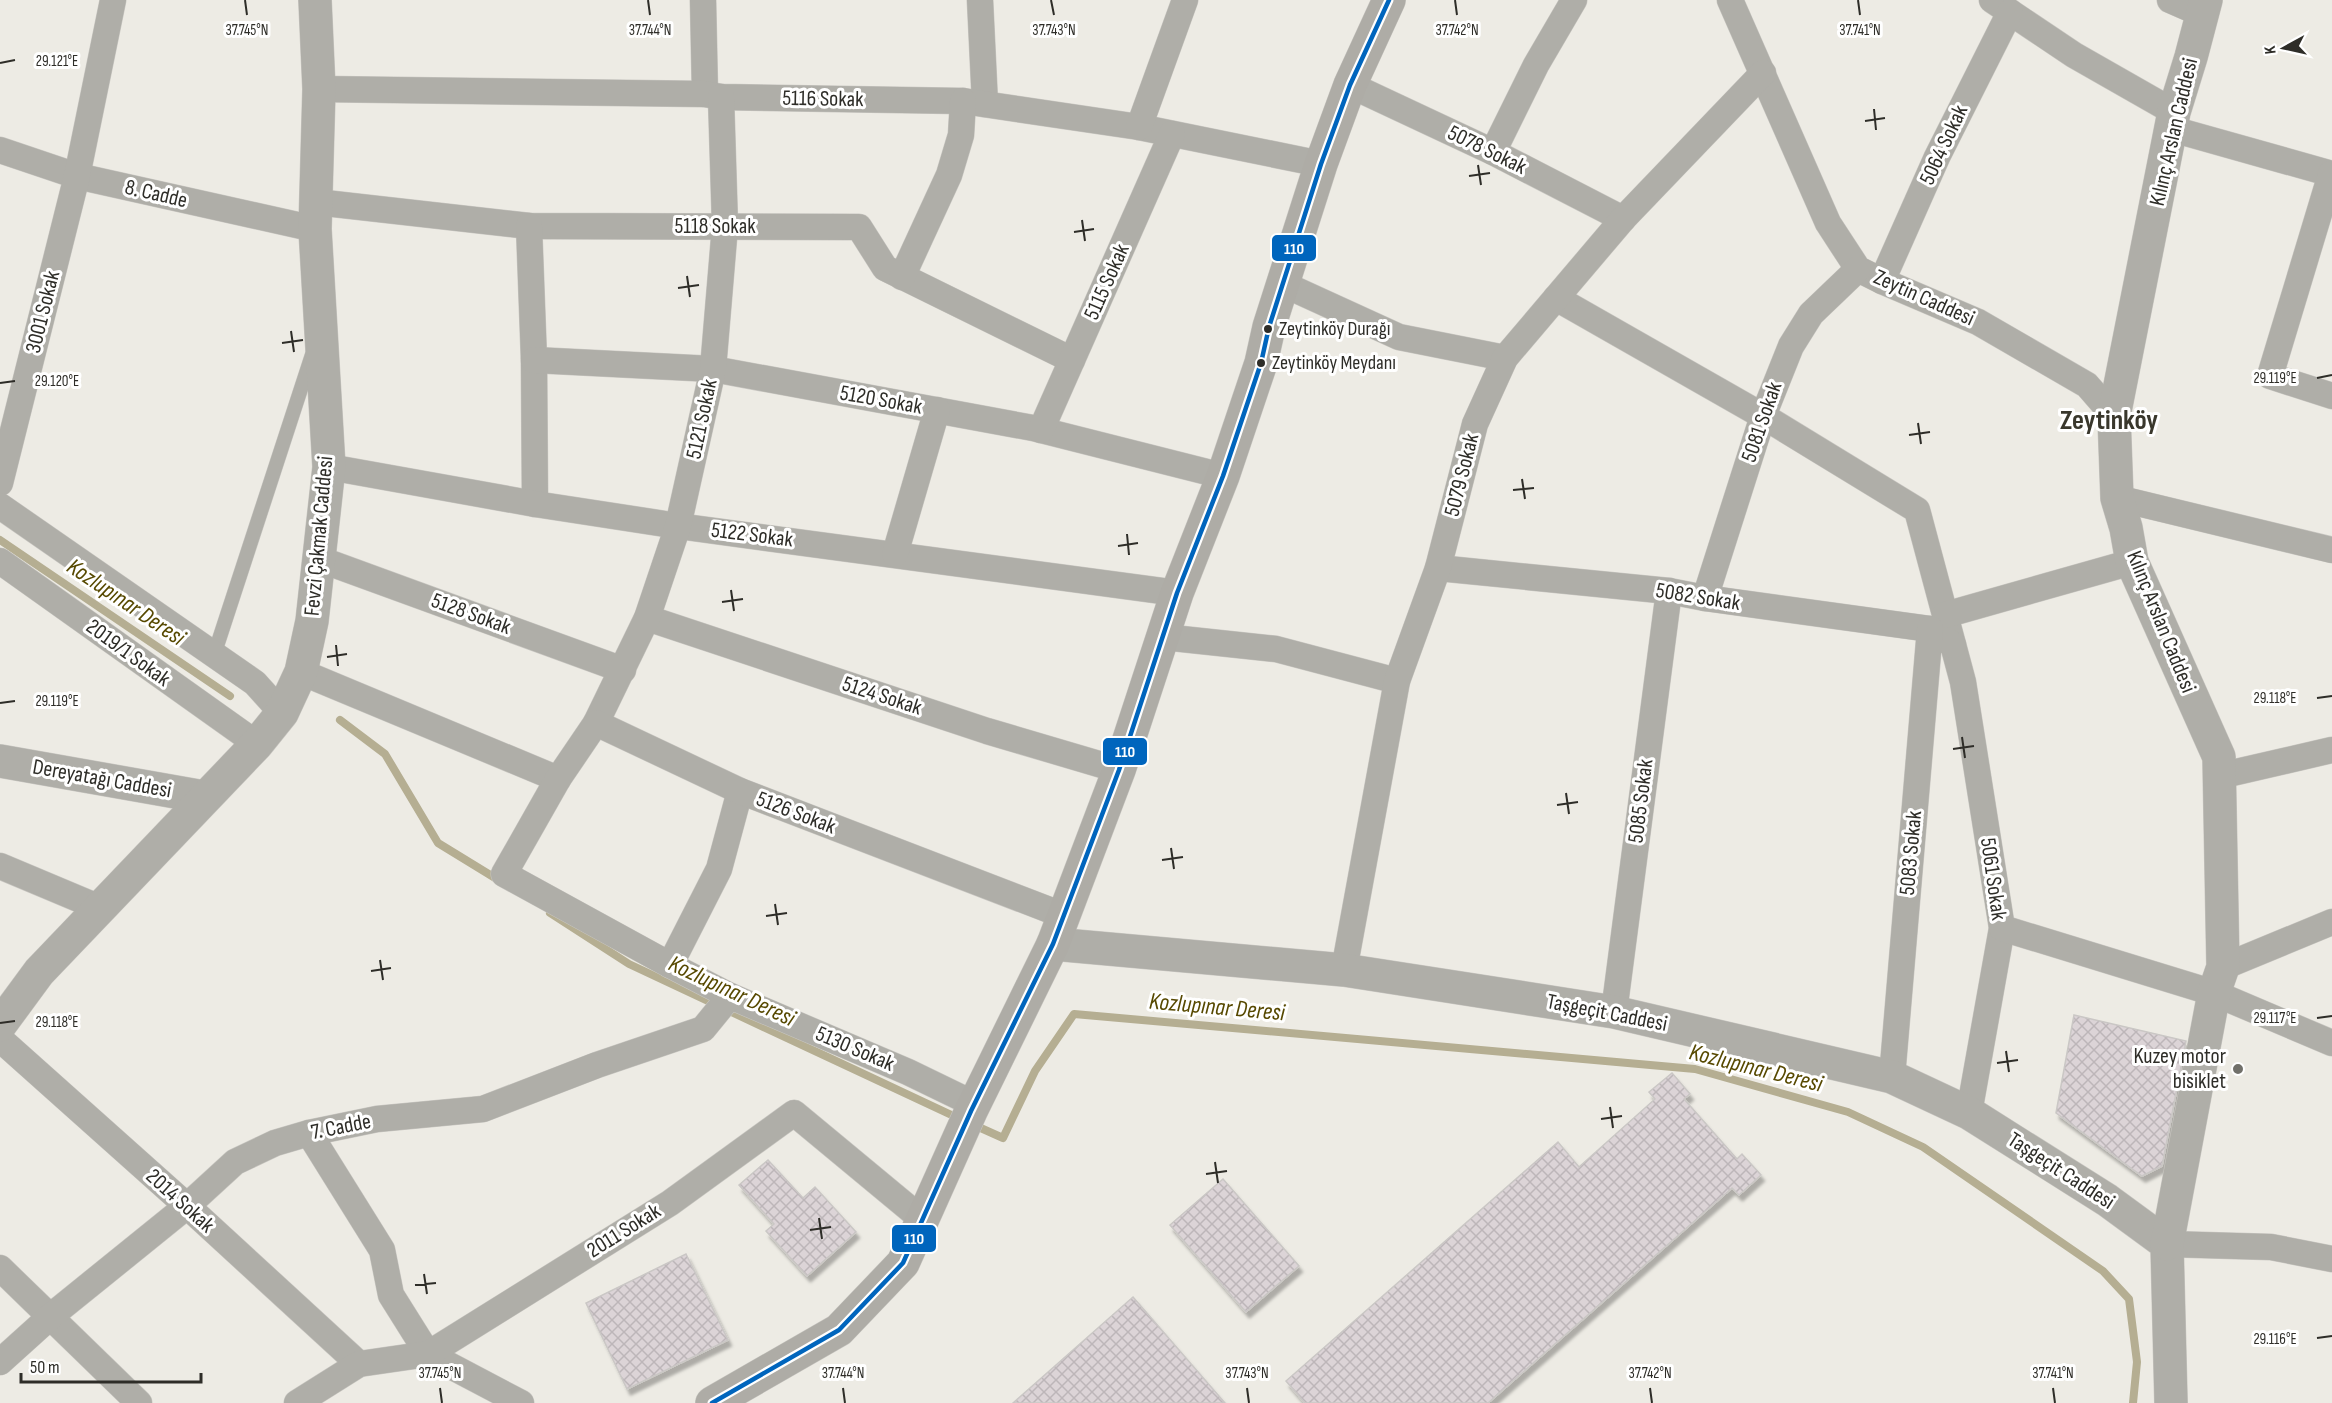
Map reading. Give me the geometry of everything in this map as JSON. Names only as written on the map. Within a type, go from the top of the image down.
[{"type":"main road","points":[[712,1403],[839,1330],[903,1263],[972,1107],[1059,930],[1119,770],[1177,592],[1223,476],[1261,363],[1321,164],[1350,85],[1389,0]]},
{"type":"street","name":"3001 Sokak","points":[[0,483],[77,176],[113,0]]},
{"type":"street","name":"Fevzi Çakmak Caddesi","points":[[39,972],[257,744],[282,713],[301,672],[312,621],[328,467],[315,216],[320,89],[315,0]]},
{"type":"street","name":"5121 Sokak","points":[[596,723],[647,618],[678,526],[713,369],[725,226],[703,0]]},
{"type":"street","points":[[902,277],[949,175],[974,102],[980,0]]},
{"type":"street","points":[[1139,127],[1185,0]]},
{"type":"street","points":[[1493,152],[1536,65],[1574,0]]},
{"type":"street","name":"Zeytin Caddesi","points":[[1730,0],[1828,223],[1858,269],[1978,322],[2087,385],[2114,416]]},
{"type":"street","points":[[2170,0],[2204,7]]},
{"type":"street","points":[[2001,6],[2173,121],[2332,174],[2270,376],[2332,396]]},
{"type":"street","name":"5064 Sokak","points":[[1882,281],[1942,147],[2001,6]]},
{"type":"street","name":"Kılınç Arslan Caddesi","points":[[2167,1244],[2218,980],[2219,757],[2132,562],[2126,528],[2117,498],[2114,416],[2173,121],[2204,7]]},
{"type":"street","name":"5079 Sokak","points":[[1344,970],[1397,681],[1438,568],[1475,423],[1505,358],[1623,219],[1763,73]]},
{"type":"street","name":"5078 Sokak","points":[[1350,85],[1493,152],[1623,219]]},
{"type":"street","name":"5116 Sokak","points":[[320,89],[713,95],[974,102],[1139,127],[1321,164]]},
{"type":"street","name":"5115 Sokak","points":[[1041,430],[1172,134]]},
{"type":"street","name":"8. Cadde","points":[[0,150],[77,176],[315,216]]},
{"type":"street","name":"5118 Sokak","points":[[315,216],[530,226],[859,227],[885,268],[1072,360]]},
{"type":"street","points":[[530,226],[535,504]]},
{"type":"street","name":"5081 Sokak","points":[[1705,598],[1763,416],[1791,346],[1811,314],[1858,269]]},
{"type":"street","points":[[1283,284],[1399,338],[1505,358]]},
{"type":"street","points":[[1556,298],[1763,416],[1917,510],[1938,622],[2132,562]]},
{"type":"street","name":"5120 Sokak","points":[[534,360],[713,369],[1041,430],[1223,476]]},
{"type":"street","points":[[895,554],[937,410]]},
{"type":"street","name":"5122 Sokak","points":[[328,467],[535,504],[678,526],[1177,592]]},
{"type":"street","points":[[2117,498],[2332,550]]},
{"type":"street","points":[[0,506],[255,683],[282,713]]},
{"type":"street","name":"5128 Sokak","points":[[319,559],[623,670]]},
{"type":"street","name":"2019/1 Sokak","points":[[0,561],[257,744]]},
{"type":"street","name":"5082 Sokak","points":[[1438,568],[1669,591],[1705,598],[1938,622],[1953,645]]},
{"type":"street","name":"5085 Sokak","points":[[1614,1012],[1669,591]]},
{"type":"street","name":"5124 Sokak","points":[[647,618],[987,731],[1119,770]]},
{"type":"street","name":"5083 Sokak","points":[[1892,1077],[1938,622]]},
{"type":"street","points":[[1163,637],[1276,649],[1397,681]]},
{"type":"street","name":"5061 Sokak","points":[[1953,645],[1963,682],[2001,928],[1969,1113]]},
{"type":"street","points":[[301,672],[558,779],[596,723]]},
{"type":"street","name":"5126 Sokak","points":[[596,723],[740,791],[1059,930]]},
{"type":"street","points":[[2219,776],[2332,750]]},
{"type":"street","name":"Dereyatağı Caddesi","points":[[0,761],[204,797]]},
{"type":"street","name":"5130 Sokak","points":[[558,779],[504,874],[727,1000],[908,1072],[972,1107]]},
{"type":"street","points":[[670,966],[719,869],[740,791]]},
{"type":"street","points":[[0,866],[100,908]]},
{"type":"street","points":[[2218,980],[2332,922]]},
{"type":"street","points":[[2001,928],[2218,980],[2332,1043]]},
{"type":"street","name":"Taşgeçit Caddesi","points":[[1059,930],[1344,970],[1614,1012],[1892,1077],[1969,1113],[2107,1200],[2167,1244]]},
{"type":"street","points":[[0,993],[39,972]]},
{"type":"street","points":[[0,1025],[39,972]]},
{"type":"street","name":"7. Cadde","points":[[0,1362],[51,1316],[187,1206],[235,1162],[275,1143],[309,1133],[377,1119],[483,1109],[597,1065],[703,1029],[727,1000]]},
{"type":"street","name":"2014 Sokak","points":[[0,1039],[359,1364]]},
{"type":"street","name":"2011 Sokak","points":[[297,1403],[359,1364],[428,1354],[670,1203],[794,1113],[923,1220]]},
{"type":"street","points":[[309,1133],[382,1250],[391,1295],[428,1354],[521,1403]]},
{"type":"street","points":[[2171,1403],[2167,1244],[2271,1247],[2332,1259]]},
{"type":"street","points":[[0,1268],[139,1403]]},
{"type":"lane","points":[[214,655],[321,328]]},
{"type":"building","points":[[2074,1015],[2186,1041],[2162,1166],[2142,1176],[2056,1113]]},
{"type":"building","points":[[1672,1073],[1690,1094],[1684,1099],[1737,1159],[1742,1154],[1761,1175],[1739,1195],[1732,1188],[1488,1403],[1305,1403],[1286,1381],[1558,1142],[1579,1167],[1655,1099],[1649,1092]]},
{"type":"building","points":[[768,1160],[803,1198],[815,1187],[856,1232],[807,1276],[766,1231],[774,1224],[739,1185]]},
{"type":"building","points":[[1223,1179],[1299,1266],[1246,1312],[1170,1225]]},
{"type":"building","points":[[686,1254],[728,1340],[627,1389],[586,1303]]},
{"type":"building","points":[[1133,1297],[1225,1403],[1013,1403]]},
{"type":"waterway","name":"Kozlupınar Deresi","points":[[0,540],[230,696]]},
{"type":"waterway","name":"Kozlupınar Deresi","points":[[340,720],[385,754],[438,843],[500,881]]},
{"type":"waterway","name":"Kozlupınar Deresi","points":[[550,913],[629,964],[960,1119]]},
{"type":"waterway","name":"Kozlupınar Deresi","points":[[974,1125],[1003,1138],[1035,1071],[1074,1014],[1695,1069],[1848,1112],[1923,1147],[2103,1271],[2129,1299],[2137,1362],[2133,1403]]},
{"type":"transit line","name":"110","points":[[712,1403],[839,1330],[903,1263],[971,1111],[1053,944],[1119,770],[1177,593],[1223,476],[1261,363],[1269,327],[1321,164],[1350,85],[1389,0]]},
{"type":"place","name":"Zeytinköy Durağı","points":[[1268,329]]},
{"type":"place","name":"Zeytinköy Meydanı","points":[[1261,363]]},
{"type":"place","name":"Kuzey motor bisiklet","points":[[2238,1069]]},
{"type":"district","name":"Zeytinköy","points":[[2109,420]]}]
